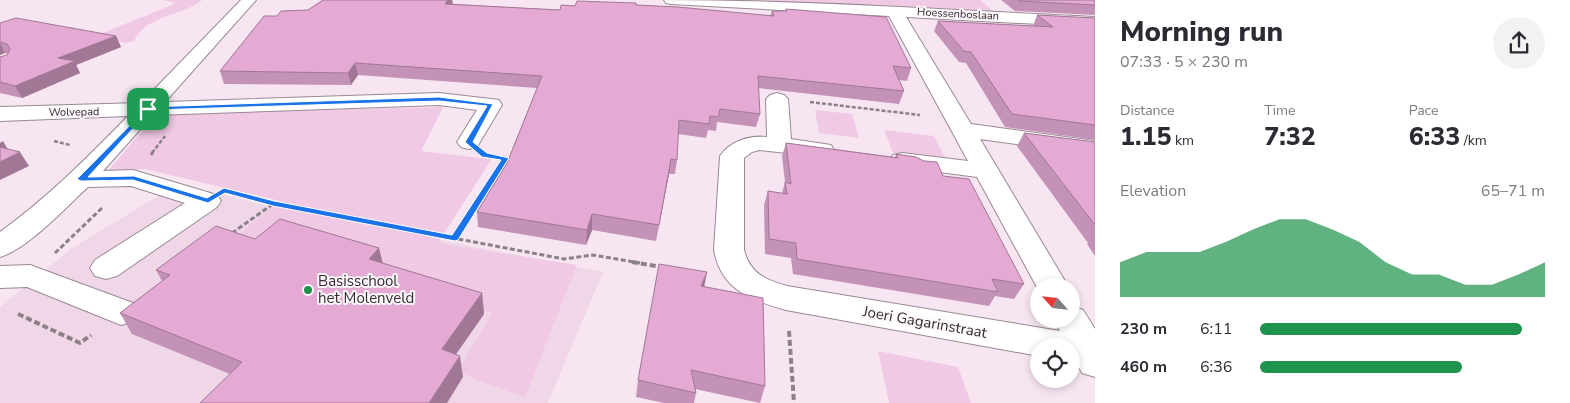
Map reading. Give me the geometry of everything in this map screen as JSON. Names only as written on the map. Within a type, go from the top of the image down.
[{"type":"street","points":[[0,247],[42,215],[81,179],[249,0]]},
{"type":"street","name":"Hoessenboslaan","points":[[671,0],[894,10],[1095,22]]},
{"type":"street","points":[[894,10],[1047,278]]},
{"type":"street","name":"Wolvepad","points":[[0,114],[439,99],[491,105],[469,142]]},
{"type":"street","points":[[777,99],[779,144]]},
{"type":"street","points":[[960,124],[1095,148]]},
{"type":"street","name":"Joeri Gagarinstraat","points":[[848,153],[759,143],[743,147],[732,156],[729,250],[732,265],[744,280],[767,292],[786,298],[1030,343]]},
{"type":"street","points":[[878,157],[987,171]]},
{"type":"street","points":[[81,179],[134,178],[208,200]]},
{"type":"street","points":[[106,268],[208,200]]},
{"type":"street","points":[[15,276],[121,312]]},
{"type":"path","points":[[777,99],[960,124]]},
{"type":"path","points":[[469,142],[485,155],[515,160]]},
{"type":"path","points":[[455,238],[505,158]]},
{"type":"path","points":[[15,276],[134,178]]},
{"type":"path","points":[[208,200],[224,190],[273,204],[564,259],[593,255],[669,268]]},
{"type":"path","points":[[225,238],[273,204]]},
{"type":"path","points":[[786,298],[794,403]]},
{"type":"shaded area","points":[[161,0],[202,0],[194,6],[147,26],[134,41],[127,43],[98,39],[100,34],[172,5],[175,2]]},
{"type":"shaded area","points":[[749,0],[980,0],[994,12]]},
{"type":"shaded area","points":[[443,107],[421,151],[489,159],[493,157],[438,243],[577,265],[525,397],[482,382],[458,371],[492,313],[383,279],[229,242],[280,201],[145,169],[107,172],[149,123],[174,113]]},
{"type":"shaded area","points":[[815,110],[852,114],[859,138],[819,133]]},
{"type":"shaded area","points":[[884,130],[934,136],[946,159],[893,153]]},
{"type":"shaded area","name":"Basisschool het Molenveld","points":[[178,184],[268,206],[603,272],[548,403],[0,403],[0,307],[72,248]]},
{"type":"shaded area","points":[[878,351],[958,367],[971,403],[889,403]]},
{"type":"building","points":[[323,0],[448,0],[445,4],[560,10],[561,5],[575,6],[577,1],[636,3],[636,5],[774,16],[772,11],[787,11],[786,9],[886,17],[911,68],[893,66],[904,91],[758,76],[760,114],[720,109],[718,117],[710,116],[709,124],[679,120],[677,160],[671,159],[659,225],[592,214],[587,230],[477,212],[507,163],[542,76],[355,63],[348,73],[220,71],[264,16],[277,16],[281,11],[308,10]]},
{"type":"building","points":[[1095,0],[1095,5],[1019,1]]},
{"type":"building","points":[[1037,15],[1095,18],[1095,125],[1012,114],[971,52],[964,51],[938,21],[1053,27]]},
{"type":"building","points":[[16,18],[116,36],[58,58],[75,61],[15,86],[0,82],[0,57],[7,55],[10,49],[7,44],[0,42],[0,23]]},
{"type":"building","points":[[1024,133],[1095,142],[1095,225]]},
{"type":"building","points":[[786,143],[898,158],[896,154],[916,157],[924,161],[937,162],[943,176],[969,179],[1024,284],[992,279],[998,292],[797,259],[796,243],[769,239],[768,191],[787,194],[785,182],[791,184]]},
{"type":"building","points":[[0,147],[20,152],[0,162]]},
{"type":"building","points":[[280,219],[379,248],[369,259],[482,293],[442,349],[460,356],[429,403],[200,403],[242,362],[120,313],[170,275],[156,270],[216,226],[255,239]]},
{"type":"building","points":[[659,264],[707,272],[701,286],[763,298],[765,386],[691,370],[696,393],[638,380]]},
{"type":"place","name":"Basisschool het Molenveld","points":[[308,290]]},
{"type":"route","points":[[439,99],[491,105],[469,142],[485,155],[505,158],[455,238],[273,204],[224,190],[208,200],[134,178],[81,179],[148,109],[189,106],[439,99]]}]
